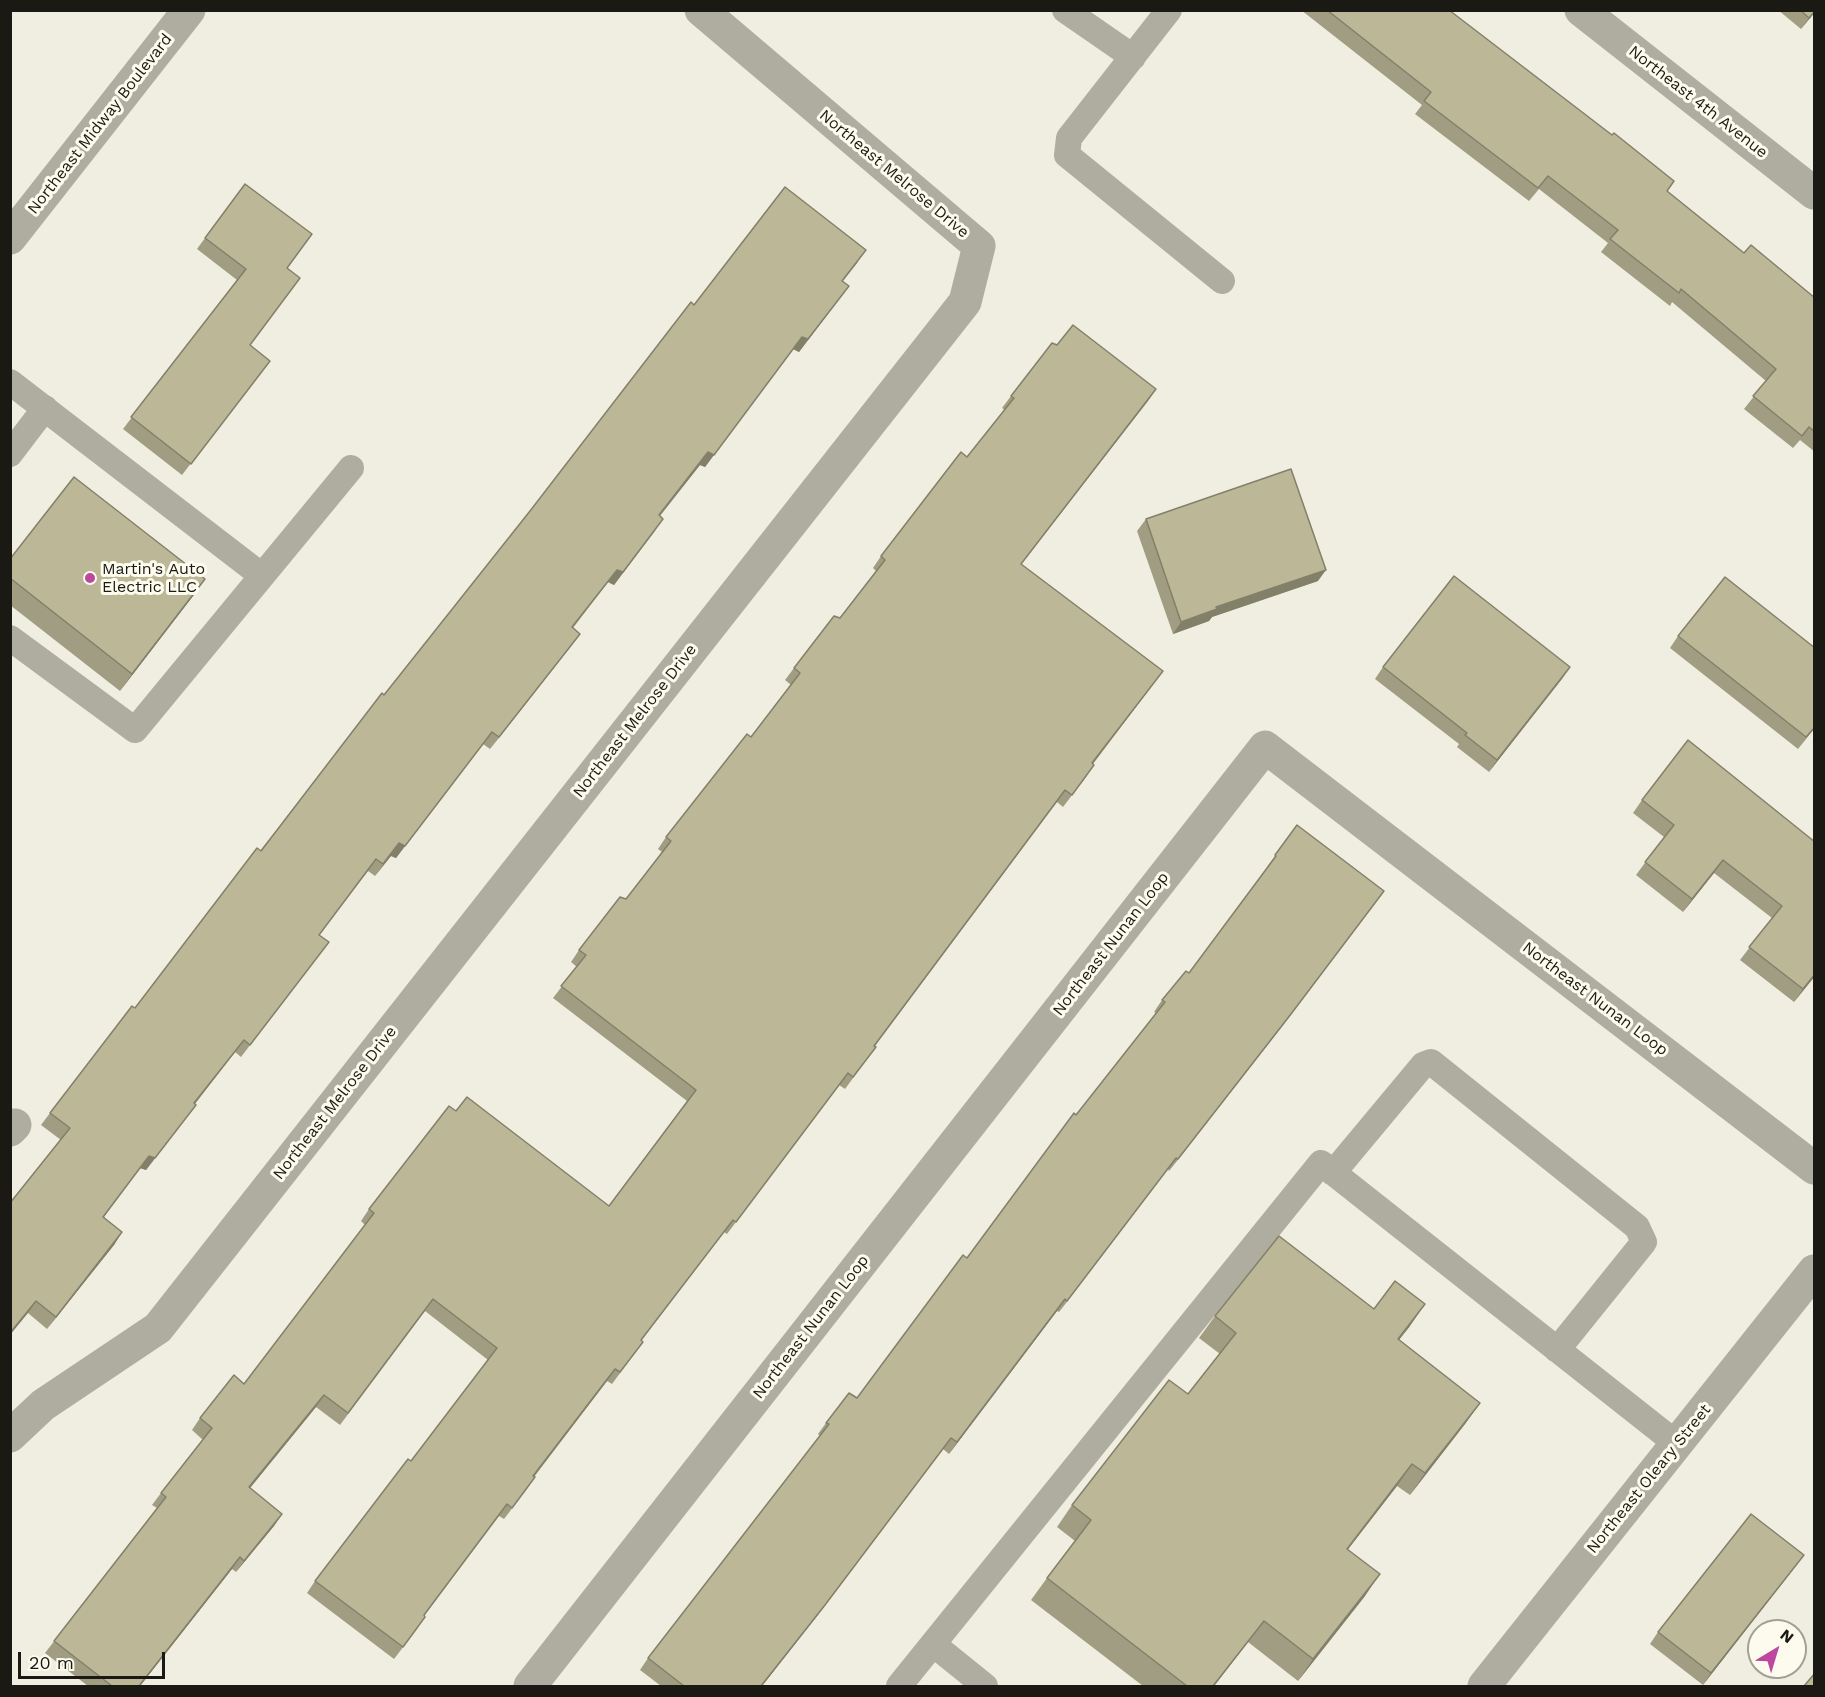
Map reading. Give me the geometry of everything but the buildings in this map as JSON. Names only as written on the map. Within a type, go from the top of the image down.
[{"type":"street","name":"Northeast Midway Boulevard","points":[[10,238],[189,10]]},
{"type":"street","name":"Northeast Melrose Drive","points":[[10,1436],[43,1405],[158,1328],[965,302],[978,246],[701,10]]},
{"type":"street","name":"Northeast 4th Avenue","points":[[1581,10],[1815,193]]},
{"type":"street","name":"Northeast Nunan Loop","points":[[530,1686],[1264,747],[1815,1168]]},
{"type":"street","name":"Northeast Oleary Street","points":[[1488,1685],[1815,1271]]},
{"type":"lane","points":[[1065,10],[1133,57]]},
{"type":"lane","points":[[1169,10],[1069,138],[1067,155],[1222,281]]},
{"type":"lane","points":[[10,382],[261,575]]},
{"type":"lane","points":[[10,454],[45,408]]},
{"type":"lane","points":[[10,638],[135,730],[351,468]]},
{"type":"lane","points":[[1333,1173],[1423,1065],[1431,1062],[1637,1227],[1644,1242],[1557,1350]]},
{"type":"lane","points":[[899,1686],[1321,1164],[1677,1444]]},
{"type":"lane","points":[[933,1644],[985,1686]]},
{"type":"place","name":"Martin's Auto Electric LLC","points":[[90,578]]}]
